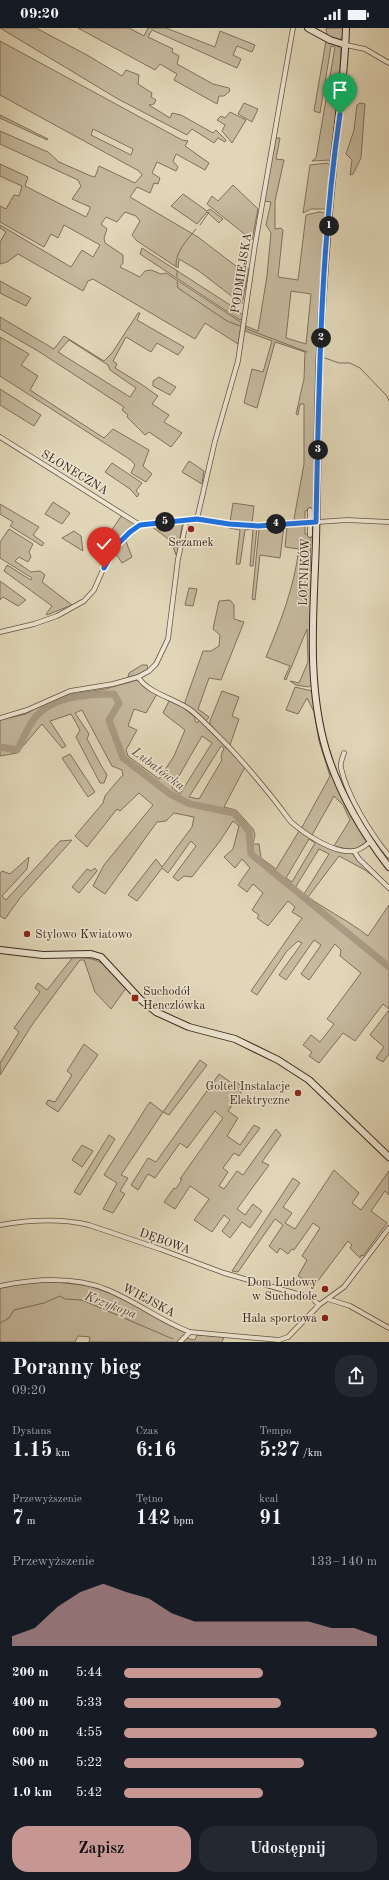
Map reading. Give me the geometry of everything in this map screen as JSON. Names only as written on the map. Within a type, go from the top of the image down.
[{"type":"street","name":"PODMIEJSKA","points":[[197,519],[215,441],[238,361],[255,245],[293,28]]},
{"type":"street","points":[[308,28],[324,38],[365,50],[389,63]]},
{"type":"street","name":"LOTNIKÓW","points":[[346,28],[346,45],[323,295],[313,522],[312,643],[317,709],[326,750],[340,788],[370,842],[389,867]]},
{"type":"street","name":"SŁONECZNA","points":[[0,437],[140,525]]},
{"type":"street","points":[[310,510],[313,522],[310,534]]},
{"type":"street","points":[[0,632],[45,620],[84,601],[94,590],[108,558],[116,546],[130,532],[140,525],[197,519],[229,524],[258,526],[361,520],[389,522]]},
{"type":"street","points":[[0,717],[27,710],[70,691],[101,686],[138,677],[149,671],[156,664],[168,638],[178,559],[187,520]]},
{"type":"street","points":[[138,677],[145,684],[164,697],[191,710],[207,724],[254,774],[291,822],[298,828],[330,846],[354,851],[389,888]]},
{"type":"street","points":[[344,753],[340,767],[346,785],[370,829],[389,856]]},
{"type":"street","points":[[354,851],[370,842]]},
{"type":"street","points":[[0,950],[43,955],[91,954],[101,957],[140,999],[156,1012],[189,1026],[235,1039],[282,1063],[309,1080],[389,1157]]},
{"type":"street","name":"DĘBOWA","points":[[0,1225],[18,1222],[41,1221],[77,1222],[89,1225],[224,1273],[312,1298],[319,1305]]},
{"type":"street","points":[[290,1342],[288,1337],[319,1305],[344,1286],[389,1228]]},
{"type":"street","name":"WIEJSKA","points":[[0,1286],[35,1280],[90,1284],[109,1290],[146,1311],[190,1332],[270,1340],[279,1340],[288,1337]]},
{"type":"street","points":[[328,1299],[350,1306],[389,1328]]},
{"type":"street","points":[[180,1342],[190,1332]]},
{"type":"shaded area","points":[[0,28],[36,28],[87,55],[122,76],[126,70],[139,75],[138,84],[152,93],[151,97],[156,100],[154,104],[149,105],[170,118],[172,113],[181,115],[213,133],[216,130],[226,140],[225,142],[218,138],[214,143],[192,129],[187,135],[118,99]]},
{"type":"shaded area","points":[[78,28],[129,28],[144,36],[148,28],[166,28],[215,47],[220,31],[255,45],[252,52],[237,46],[233,55],[241,59],[237,68],[152,30],[148,37],[173,49],[172,52],[179,56],[177,64],[213,84],[229,88],[230,91],[224,96],[219,96],[217,104],[174,80],[177,74],[160,64],[155,70]]},
{"type":"shaded area","points":[[326,28],[344,28],[344,36],[339,40],[327,36]]},
{"type":"shaded area","points":[[0,41],[182,140],[188,141],[185,146],[209,163],[205,170],[176,154],[173,161],[178,167],[176,171],[157,162],[152,173],[160,178],[158,184],[154,183],[150,193],[137,187],[130,197],[198,237],[245,273],[246,267],[249,269],[242,304],[199,271],[179,259],[178,268],[137,241],[132,235],[140,221],[136,216],[125,212],[117,222],[106,217],[101,224],[107,229],[104,238],[105,243],[123,255],[123,263],[120,267],[140,277],[145,271],[151,270],[161,274],[166,273],[242,323],[238,344],[205,323],[195,339],[93,279],[88,281],[83,291],[18,254],[7,262],[0,264],[0,242],[6,232],[0,228],[0,225],[71,267],[82,250],[93,257],[100,245],[64,225],[58,238],[51,234],[44,247],[0,222],[0,206],[6,209],[14,195],[19,196],[22,186],[0,176],[0,164],[28,177],[25,186],[86,217],[90,207],[72,199],[81,186],[78,180],[0,144],[0,131],[48,152],[59,162],[91,176],[95,177],[99,166],[135,183],[142,175],[139,171],[0,95]],"holes":[[[93,129],[133,149],[131,155],[91,135]]]},
{"type":"shaded area","points":[[326,41],[336,44],[341,50],[338,111],[331,160],[312,161],[316,158],[335,47],[331,46],[320,113],[314,111]]},
{"type":"shaded area","points":[[244,103],[258,109],[252,122],[238,114]]},
{"type":"shaded area","points":[[360,103],[365,104],[361,158],[353,174],[350,175],[352,160],[346,154],[354,130],[357,105]]},
{"type":"shaded area","points":[[230,112],[246,120],[232,143],[222,131],[225,125],[217,120],[221,116],[225,118]]},
{"type":"shaded area","points":[[0,115],[48,139],[47,140],[0,118]]},
{"type":"shaded area","points":[[275,138],[280,138],[276,159],[284,160],[275,201],[275,229],[281,228],[283,230],[278,277],[298,280],[306,215],[319,212],[327,213],[315,511],[312,509],[305,511],[305,519],[297,521],[294,519],[304,464],[304,404],[300,404],[298,415],[296,414],[304,379],[305,352],[275,342],[257,408],[244,403],[252,369],[263,372],[272,341],[245,331],[246,326],[258,331],[267,276],[271,233],[266,225],[271,202],[264,201]],"holes":[[[291,291],[311,294],[306,344],[286,338]]]},
{"type":"shaded area","points":[[327,163],[331,166],[326,209],[311,209],[303,213],[310,165]]},
{"type":"shaded area","points":[[233,185],[258,209],[252,240],[207,204],[212,196],[218,201]]},
{"type":"shaded area","points":[[183,194],[207,211],[210,209],[223,219],[219,223],[207,212],[197,224],[171,206]]},
{"type":"shaded area","points":[[142,248],[230,305],[243,315],[243,319],[240,320],[140,254]]},
{"type":"shaded area","points":[[0,281],[31,298],[26,306],[0,293]]},
{"type":"shaded area","points":[[138,313],[140,313],[137,320],[184,347],[178,355],[157,343],[151,352],[126,337],[113,361],[117,364],[115,368],[158,396],[152,404],[169,415],[164,422],[182,433],[171,447],[149,432],[145,435],[127,417],[128,415],[122,410],[124,407],[38,351],[0,329],[0,317],[54,349],[64,336],[104,361],[112,353]],"holes":[[[69,340],[108,365],[110,370],[136,388],[130,397],[58,352]]]},
{"type":"shaded area","points":[[0,337],[29,354],[21,365],[38,376],[30,390],[104,438],[113,429],[149,450],[143,466],[152,474],[146,482],[131,473],[135,465],[131,460],[0,376]]},
{"type":"shaded area","points":[[159,377],[176,387],[170,395],[153,386],[153,381]]},
{"type":"shaded area","points":[[0,389],[41,415],[34,426],[0,405]]},
{"type":"shaded area","points":[[189,461],[204,471],[202,484],[182,472]]},
{"type":"shaded area","points":[[112,463],[142,483],[136,491],[139,494],[137,497],[130,489],[105,472]]},
{"type":"shaded area","points":[[53,502],[70,513],[62,524],[45,514]]},
{"type":"shaded area","points":[[233,503],[254,506],[252,524],[230,522]]},
{"type":"shaded area","points":[[0,504],[39,527],[33,535],[44,543],[42,546],[10,526],[13,522],[0,514]]},
{"type":"shaded area","points":[[122,515],[137,525],[120,538],[118,537],[116,541],[109,534]]},
{"type":"shaded area","points":[[183,521],[176,555],[171,541],[151,526]]},
{"type":"shaded area","points":[[299,525],[305,526],[305,534],[311,535],[310,570],[313,571],[312,684],[309,687],[296,685],[290,681],[299,683],[308,662],[307,629],[286,680],[284,679],[290,666],[266,657],[286,604],[297,563],[299,549],[285,547],[287,527]]},
{"type":"shaded area","points":[[230,526],[257,528],[253,566],[250,566],[253,529],[245,530],[240,564],[236,564],[240,530],[229,528]]},
{"type":"shaded area","points":[[284,526],[280,558],[260,555],[255,600],[252,599],[259,529]]},
{"type":"shaded area","points":[[9,529],[33,544],[29,552],[31,557],[28,562],[19,557],[15,561],[31,572],[40,571],[45,575],[42,582],[72,605],[47,615],[46,614],[52,606],[4,571],[7,565],[31,580],[32,578],[0,558],[0,542]]},
{"type":"shaded area","points":[[74,531],[81,536],[83,551],[62,538]]},
{"type":"shaded area","points":[[125,539],[132,557],[122,563],[114,551]]},
{"type":"shaded area","points":[[0,581],[26,600],[18,606],[3,597],[0,600]]},
{"type":"shaded area","points":[[189,588],[197,589],[193,606],[185,605]]},
{"type":"shaded area","points":[[230,600],[234,605],[234,619],[244,622],[221,680],[209,678],[198,709],[209,717],[206,721],[185,705],[185,702],[203,651],[211,651],[219,646],[220,635],[213,629],[219,601]]},
{"type":"shaded area","points":[[142,665],[147,665],[148,669],[138,675],[128,677],[129,673]]},
{"type":"shaded area","points":[[137,680],[146,688],[157,694],[146,713],[134,709],[128,726],[137,730],[126,750],[128,756],[159,779],[174,756],[185,730],[163,713],[169,701],[181,706],[195,717],[195,721],[197,723],[199,720],[245,767],[224,807],[236,810],[253,829],[255,834],[253,844],[259,844],[261,858],[276,869],[299,831],[322,845],[338,851],[353,854],[361,864],[373,872],[377,879],[365,870],[339,856],[308,897],[368,936],[389,905],[389,1009],[383,1004],[355,1041],[343,1033],[319,1063],[309,1056],[312,1052],[303,1045],[311,1035],[320,1042],[334,1024],[327,1019],[361,973],[340,956],[341,950],[335,944],[309,980],[301,974],[321,945],[314,940],[286,980],[279,975],[302,943],[298,941],[287,951],[257,995],[251,991],[302,918],[292,912],[295,907],[288,901],[268,926],[257,918],[259,915],[252,910],[263,893],[253,884],[247,892],[238,885],[250,868],[242,859],[235,868],[224,857],[233,849],[239,826],[233,821],[220,841],[192,877],[184,876],[178,881],[173,877],[196,846],[191,841],[168,873],[162,868],[137,901],[128,895],[156,859],[162,867],[192,827],[194,817],[174,813],[166,821],[157,822],[105,894],[93,886],[104,865],[153,805],[139,793],[120,811],[117,809],[87,847],[75,836],[103,803],[105,796],[123,775],[122,770],[112,766],[82,710],[75,713],[89,734],[87,739],[107,775],[104,783],[100,783],[76,737],[80,730],[71,714],[50,721],[66,746],[62,748],[42,724],[17,753],[0,756],[0,720],[26,714],[36,708],[72,694],[105,689]],"holes":[[[202,736],[212,743],[180,794],[172,788]],[[221,746],[224,748],[221,756],[222,760],[199,799],[189,797]],[[309,839],[315,843],[292,882],[286,878]],[[319,849],[329,854],[304,894],[295,888]]]},
{"type":"shaded area","points":[[295,687],[312,691],[335,780],[352,817],[367,841],[359,848],[347,849],[334,846],[350,820],[343,805],[334,796],[312,835],[301,829],[330,776],[319,741],[314,712],[307,698],[298,714],[286,710]]},
{"type":"shaded area","points":[[222,691],[239,697],[232,716],[239,719],[230,745],[210,725],[210,721]]},
{"type":"shaded area","points":[[70,754],[95,792],[88,797],[62,758]]},
{"type":"shaded area","points":[[72,840],[20,898],[5,919],[0,916],[0,874],[2,871],[10,874],[29,857],[27,869],[2,896],[6,900],[60,841]]},
{"type":"shaded area","points":[[95,868],[97,871],[79,893],[72,887],[87,869],[91,871]]},
{"type":"shaded area","points":[[73,957],[98,961],[104,965],[126,988],[111,1009],[95,992],[84,960],[80,960],[34,1022],[0,1075],[0,1063],[19,1032],[14,1028],[40,992],[35,988],[38,983],[47,990]]},
{"type":"shaded area","points":[[389,1010],[389,1054],[383,1062],[376,1058],[384,1047],[370,1035]]},
{"type":"shaded area","points":[[84,1044],[98,1055],[58,1112],[46,1104],[48,1100],[55,1102],[72,1075],[67,1071]]},
{"type":"shaded area","points":[[200,1060],[207,1065],[169,1115],[163,1112]]},
{"type":"shaded area","points":[[219,1074],[233,1084],[235,1081],[244,1088],[228,1111],[238,1118],[227,1136],[240,1145],[254,1125],[260,1128],[239,1156],[234,1153],[223,1168],[228,1172],[219,1186],[224,1189],[237,1171],[243,1175],[276,1129],[281,1135],[262,1162],[269,1165],[237,1209],[245,1215],[253,1204],[262,1211],[250,1228],[242,1222],[230,1238],[222,1231],[230,1220],[224,1215],[212,1232],[194,1220],[209,1199],[190,1186],[175,1209],[164,1202],[174,1188],[176,1189],[182,1179],[180,1179],[223,1118],[215,1111],[187,1148],[180,1143],[155,1178],[148,1174],[138,1190],[131,1185],[148,1158],[156,1162]]},
{"type":"shaded area","points":[[150,1102],[163,1112],[121,1175],[128,1178],[120,1191],[125,1194],[113,1213],[103,1209],[117,1183],[104,1175]]},
{"type":"shaded area","points":[[109,1135],[115,1139],[80,1195],[74,1192]]},
{"type":"shaded area","points":[[82,1145],[93,1151],[82,1167],[72,1160]]},
{"type":"shaded area","points":[[334,1170],[359,1193],[352,1203],[361,1210],[389,1171],[389,1195],[385,1191],[371,1211],[387,1223],[363,1256],[361,1255],[360,1258],[350,1248],[352,1245],[348,1241],[314,1286],[298,1276],[307,1260],[302,1256],[320,1228],[313,1223],[294,1250],[292,1249],[288,1254],[280,1248],[277,1253],[269,1246],[283,1225],[275,1219],[238,1272],[232,1271],[293,1178],[300,1183],[283,1207],[292,1213],[285,1223],[295,1229]]},
{"type":"shaded area","points":[[55,1282],[90,1286],[112,1294],[165,1323],[187,1333],[184,1338],[195,1340],[197,1335],[224,1337],[222,1342],[89,1342],[90,1337],[78,1336],[75,1342],[0,1342],[0,1288],[25,1283]]},
{"type":"waterway","points":[[200,225],[209,212]]},
{"type":"waterway","points":[[176,266],[177,256],[185,242],[196,229]]},
{"type":"waterway","points":[[177,271],[177,277]]},
{"type":"waterway","points":[[177,282],[178,288],[227,321],[240,326]]},
{"type":"waterway","points":[[247,329],[307,352]]},
{"type":"waterway","points":[[325,358],[339,363],[350,363],[360,368],[387,396],[389,401]]},
{"type":"waterway","name":"Lubatówka","points":[[0,747],[17,750],[28,728],[37,715],[56,702],[79,696],[114,694],[119,703],[109,720],[123,758],[170,794],[190,804],[234,813],[249,831],[251,854],[389,967]]},
{"type":"waterway","name":"Krzykopa","points":[[0,1323],[9,1318],[14,1310],[44,1303],[60,1296],[65,1299],[82,1300],[173,1339]]},
{"type":"place","name":"Sezamek","points":[[191,529]]},
{"type":"place","name":"Stylowo Kwiatowo","points":[[27,934]]},
{"type":"place","name":"Suchodół Henczlówka","points":[[135,998]]},
{"type":"place","name":"Goltel Instalacje Elektryczne","points":[[298,1093]]},
{"type":"place","name":"Dom Ludowy w Suchodole","points":[[325,1289]]},
{"type":"place","name":"Hala sportowa","points":[[325,1318]]},
{"type":"route","points":[[104,568],[108,558],[116,546],[130,532],[140,525],[197,519],[229,524],[258,526],[316,522],[319,378],[323,295],[335,148],[340,114]]}]
